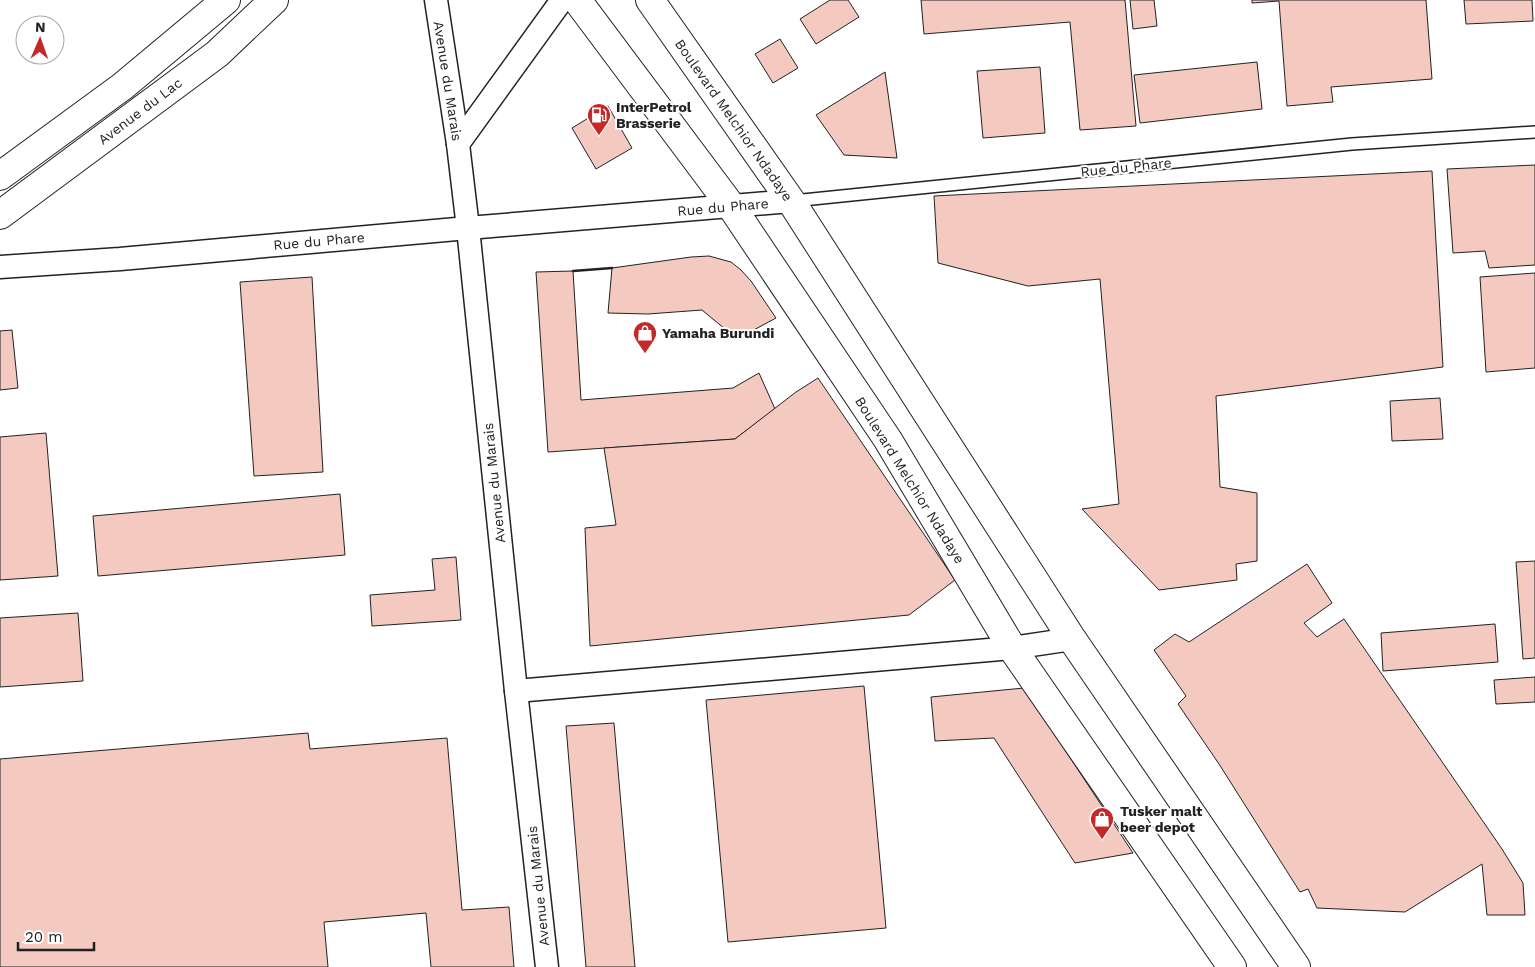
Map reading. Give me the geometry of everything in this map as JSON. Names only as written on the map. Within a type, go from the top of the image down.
[{"type":"main road","points":[[0,176],[123,86],[226,0]]},
{"type":"main road","name":"Avenue du Lac","points":[[0,215],[217,54],[274,0]]},
{"type":"main road","name":"Boulevard Melchior Ndadaye","points":[[577,0],[731,206],[888,440],[1012,648],[1232,967]]},
{"type":"main road","name":"Boulevard Melchior Ndadaye","points":[[650,0],[791,201],[1072,639],[1296,967]]},
{"type":"street","name":"Avenue du Marais","points":[[436,0],[458,144],[468,228],[547,967]]},
{"type":"street","points":[[458,144],[562,0]]},
{"type":"street","name":"Rue du Phare","points":[[0,268],[791,201]]},
{"type":"street","points":[[516,691],[1012,648],[1072,639]]},
{"type":"lane","name":"Rue du Phare","points":[[791,201],[1352,144],[1535,132]]},
{"type":"building","points":[[830,0],[848,0],[859,17],[816,44],[800,19]]},
{"type":"building","points":[[921,0],[1125,0],[1136,126],[1080,130],[1070,22],[924,34]]},
{"type":"building","points":[[1130,0],[1154,0],[1157,26],[1133,29]]},
{"type":"building","points":[[1252,0],[1426,0],[1432,79],[1331,87],[1333,102],[1287,106],[1279,1],[1252,3]]},
{"type":"building","points":[[1464,0],[1532,0],[1533,21],[1466,24]]},
{"type":"building","points":[[780,39],[798,68],[773,83],[755,54]]},
{"type":"building","points":[[1257,62],[1262,109],[1140,123],[1134,75]]},
{"type":"building","points":[[1040,67],[1045,133],[983,138],[977,71]]},
{"type":"building","points":[[885,72],[897,158],[844,155],[816,115]]},
{"type":"building","points":[[608,106],[632,148],[596,169],[572,128]]},
{"type":"building","points":[[1535,165],[1535,265],[1489,268],[1485,251],[1453,253],[1447,169]]},
{"type":"building","points":[[1432,171],[1443,367],[1216,396],[1220,487],[1257,493],[1257,561],[1236,564],[1237,580],[1159,590],[1082,509],[1119,504],[1100,279],[1028,286],[938,263],[934,196]]},
{"type":"building","points":[[709,256],[731,262],[741,270],[751,281],[776,318],[737,339],[702,310],[648,314],[608,313],[612,268]]},
{"type":"building","points":[[573,271],[581,400],[733,388],[759,373],[775,409],[735,439],[548,452],[536,272]]},
{"type":"building","points":[[1535,273],[1535,368],[1486,372],[1480,277]]},
{"type":"building","points":[[312,277],[323,472],[254,476],[240,282]]},
{"type":"building","points":[[12,330],[18,388],[0,390],[0,331]]},
{"type":"building","points":[[818,378],[955,580],[909,615],[590,646],[585,528],[616,525],[604,448],[735,439],[796,392]]},
{"type":"building","points":[[1440,398],[1443,439],[1392,441],[1390,401]]},
{"type":"building","points":[[46,433],[58,576],[0,580],[0,437]]},
{"type":"building","points":[[340,494],[345,555],[98,576],[93,516]]},
{"type":"building","points":[[456,557],[461,620],[372,626],[370,595],[435,590],[432,559]]},
{"type":"building","points":[[1535,561],[1535,658],[1523,659],[1516,562]]},
{"type":"building","points":[[1307,564],[1332,603],[1304,623],[1317,637],[1344,619],[1502,849],[1523,883],[1525,915],[1487,915],[1482,864],[1405,912],[1317,908],[1308,889],[1300,892],[1219,764],[1178,704],[1186,696],[1154,650],[1175,634],[1189,642]]},
{"type":"building","points":[[78,613],[83,681],[0,687],[0,618]]},
{"type":"building","points":[[1495,624],[1498,662],[1383,671],[1381,633]]},
{"type":"building","points":[[1535,677],[1535,702],[1496,704],[1494,680]]},
{"type":"building","points":[[864,686],[886,928],[728,942],[706,700]]},
{"type":"building","points":[[1024,688],[1133,853],[1075,863],[994,738],[935,741],[931,697]]},
{"type":"building","points":[[614,723],[635,967],[586,967],[566,726]]},
{"type":"building","points":[[308,733],[310,749],[447,738],[462,910],[509,907],[514,967],[431,967],[426,913],[324,922],[328,967],[0,967],[0,759]]},
{"type":"wall","points":[[573,271],[612,268]]},
{"type":"place","name":"InterPetrol Brasserie","points":[[599,136]]},
{"type":"place","name":"Yamaha Burundi","points":[[645,354]]},
{"type":"place","name":"Tusker malt beer depot","points":[[1102,840]]}]
